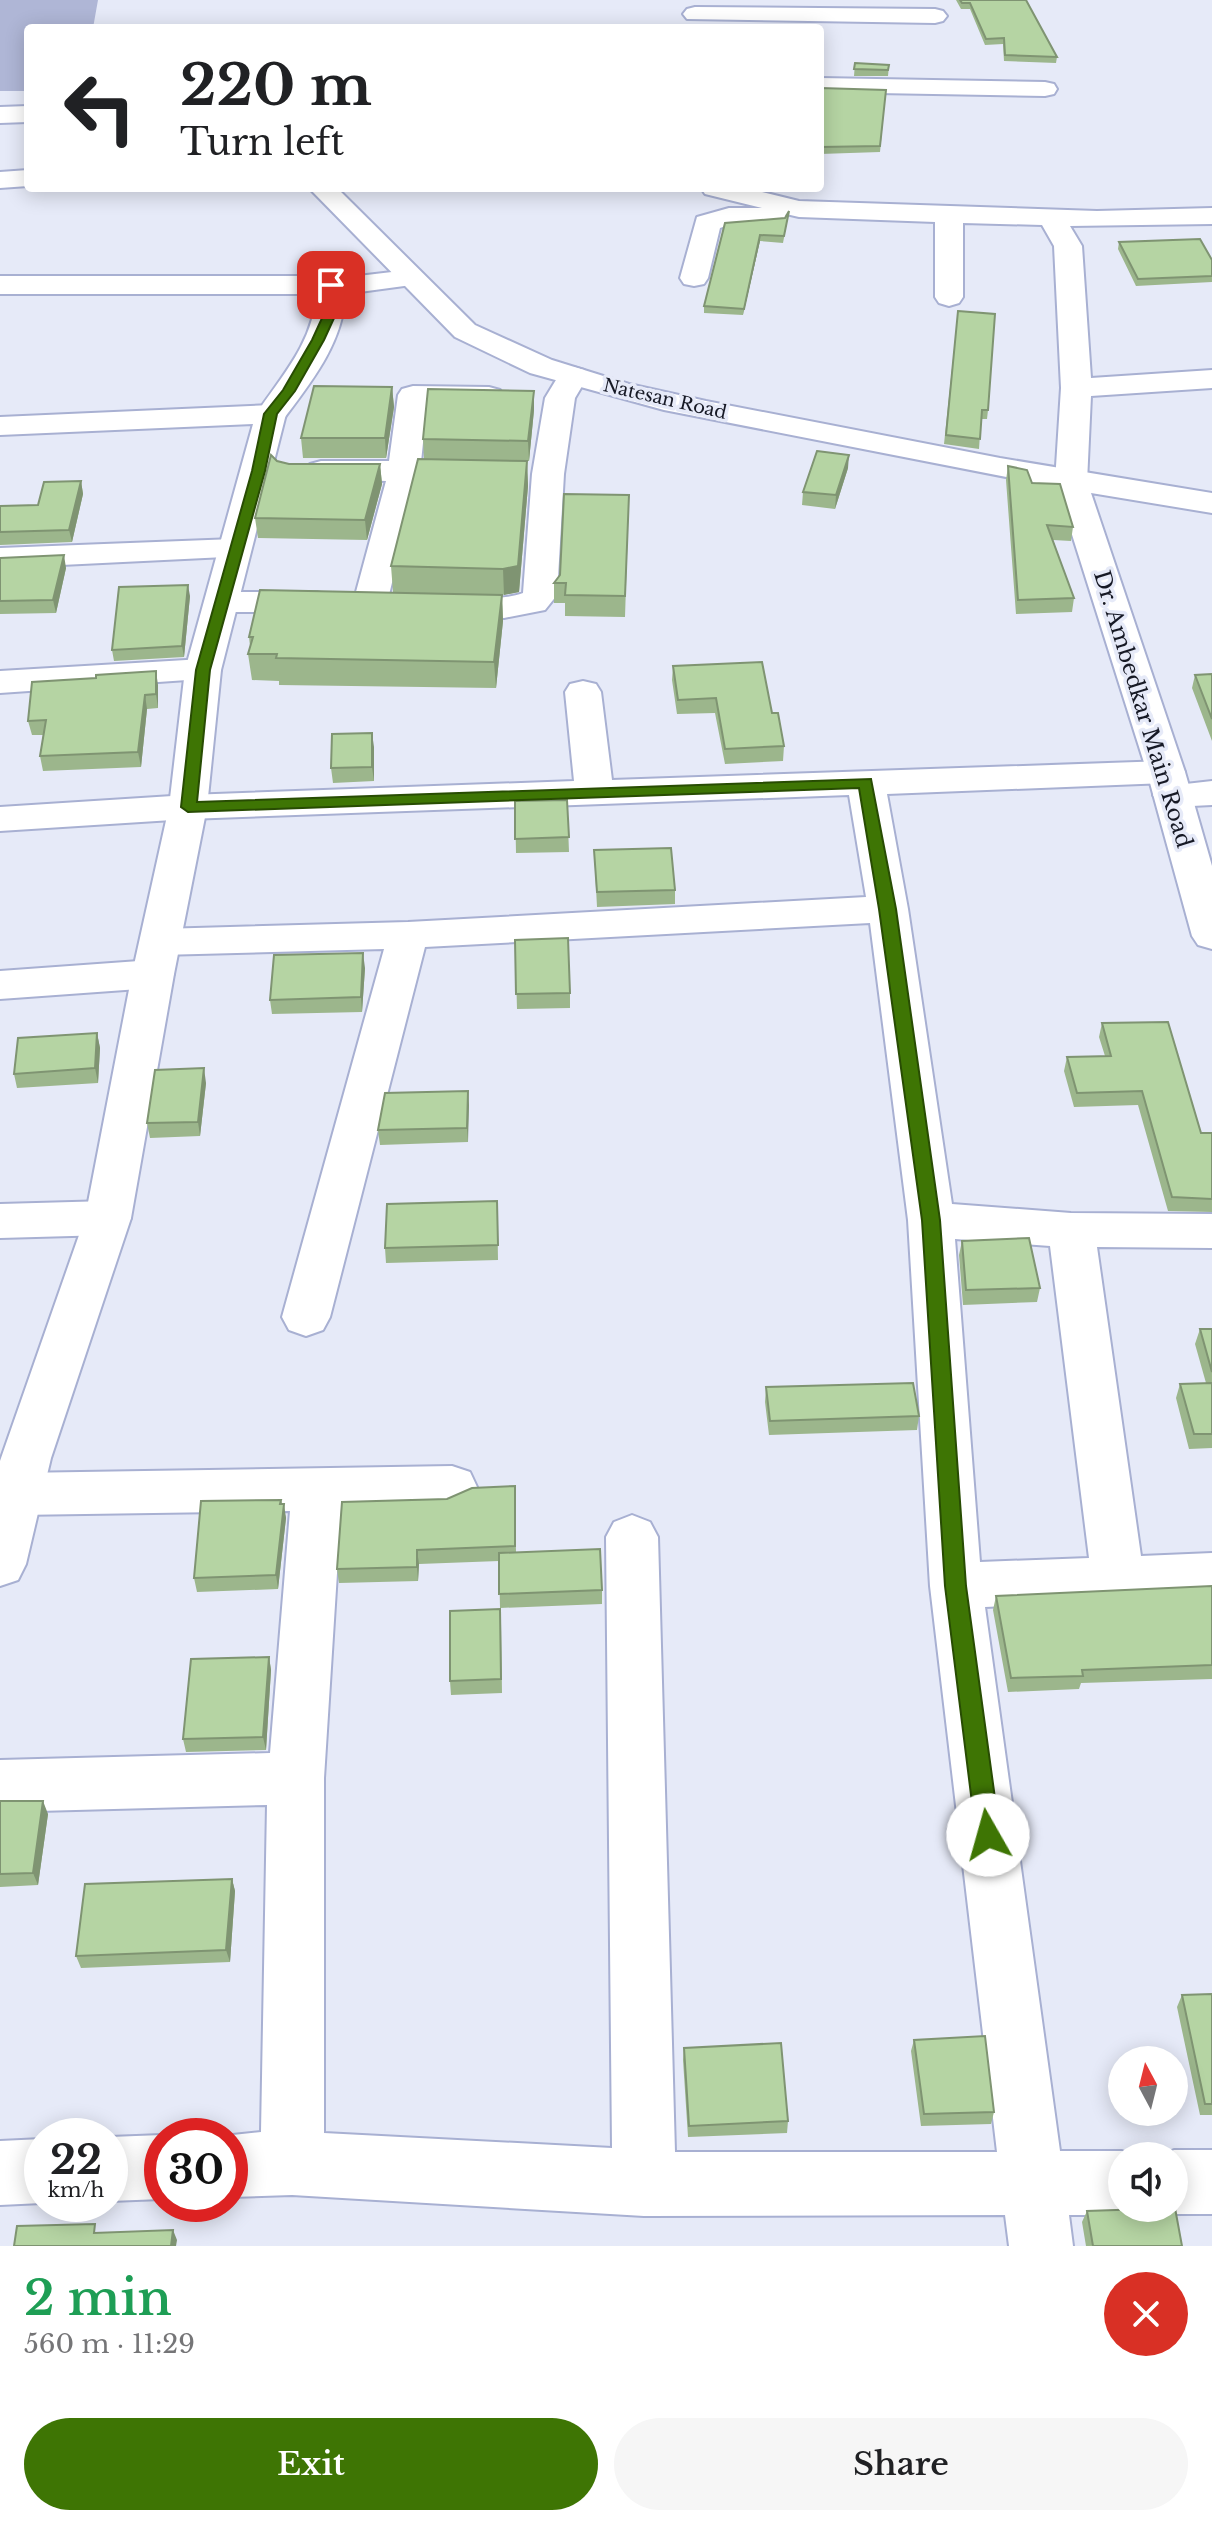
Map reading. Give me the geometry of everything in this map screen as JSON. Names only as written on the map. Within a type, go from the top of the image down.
[{"type":"street","points":[[694,14],[794,22],[935,16]]},
{"type":"street","points":[[824,85],[1045,89]]},
{"type":"street","points":[[0,115],[24,114]]},
{"type":"street","points":[[0,180],[24,178]]},
{"type":"street","name":"Natesan Road","points":[[326,192],[448,316],[545,392],[645,397],[1071,482],[1212,503]]},
{"type":"street","points":[[730,192],[799,209],[1051,218],[1212,216]]},
{"type":"street","points":[[694,278],[707,223],[729,216],[766,218],[799,209]]},
{"type":"street","points":[[949,215],[949,297]]},
{"type":"street","points":[[1051,218],[1068,246],[1076,388],[1071,482]]},
{"type":"street","points":[[1068,246],[1212,241]]},
{"type":"street","points":[[0,285],[358,285],[409,278]]},
{"type":"street","points":[[0,1564],[26,1458],[108,1218],[156,958],[188,807],[203,670],[234,549],[258,471],[271,414],[289,391],[318,340],[329,316],[331,285]]},
{"type":"street","points":[[1076,388],[1212,379]]},
{"type":"street","points":[[221,602],[504,608],[533,603],[540,595],[534,474],[545,392],[399,394],[404,471],[394,604]]},
{"type":"street","points":[[0,426],[271,414]]},
{"type":"street","points":[[291,471],[462,472]]},
{"type":"street","name":"Dr. Ambedkar Main Road","points":[[1071,482],[1169,784],[1212,936]]},
{"type":"street","points":[[0,558],[234,549]]},
{"type":"street","points":[[0,682],[203,670]]},
{"type":"street","points":[[583,692],[594,792]]},
{"type":"street","points":[[866,783],[888,909],[931,1220],[956,1586],[1041,2246]]},
{"type":"street","points":[[0,819],[188,807],[866,783],[1169,784],[1212,793]]},
{"type":"street","points":[[0,985],[156,958],[408,935],[888,909]]},
{"type":"street","points":[[306,1317],[408,935]]},
{"type":"street","points":[[0,1221],[108,1218]]},
{"type":"street","points":[[931,1220],[1071,1230],[1212,1231]]},
{"type":"street","points":[[1071,1230],[1118,1577]]},
{"type":"street","points":[[17,1494],[452,1487]]},
{"type":"street","points":[[292,2163],[296,1778],[317,1489]]},
{"type":"street","points":[[632,1537],[644,2184]]},
{"type":"street","points":[[956,1586],[1212,1575]]},
{"type":"street","points":[[0,1786],[296,1778]]},
{"type":"street","points":[[248,2164],[292,2163],[644,2184],[1108,2183]]},
{"type":"street","points":[[0,2173],[24,2172]]},
{"type":"street","points":[[1188,2182],[1212,2182]]},
{"type":"shaded area","points":[[0,0],[98,0],[94,24],[24,24],[24,91],[0,91]]},
{"type":"building","points":[[960,0],[1026,0],[1057,57],[1005,55],[1004,38],[986,39],[970,3]]},
{"type":"building","points":[[855,63],[889,65],[888,70],[854,69]]},
{"type":"building","points":[[824,88],[886,90],[880,146],[824,147]]},
{"type":"building","points":[[789,211],[784,236],[760,235],[744,309],[704,306],[725,223],[785,218]]},
{"type":"building","points":[[1200,239],[1212,260],[1212,276],[1138,279],[1119,242]]},
{"type":"building","points":[[958,311],[995,314],[988,410],[982,410],[980,439],[946,435]]},
{"type":"building","points":[[314,386],[392,387],[385,438],[301,438]]},
{"type":"building","points":[[428,389],[534,391],[528,441],[423,439]]},
{"type":"building","points":[[817,451],[849,455],[836,495],[803,492]]},
{"type":"building","points":[[271,455],[277,461],[289,464],[380,464],[365,520],[255,518]]},
{"type":"building","points":[[418,459],[527,461],[518,566],[503,569],[391,566]]},
{"type":"building","points":[[1008,466],[1027,470],[1032,483],[1060,484],[1073,527],[1047,525],[1074,598],[1018,600]]},
{"type":"building","points":[[81,481],[69,530],[0,532],[0,506],[38,505],[44,482]]},
{"type":"building","points":[[564,494],[629,495],[625,596],[565,595],[566,583],[554,583],[560,575]]},
{"type":"building","points":[[64,555],[53,600],[0,601],[0,558]]},
{"type":"building","points":[[188,585],[182,646],[112,650],[119,587]]},
{"type":"building","points":[[260,590],[502,595],[494,662],[276,658],[277,654],[248,654]]},
{"type":"building","points":[[762,662],[772,713],[778,713],[784,746],[725,749],[716,698],[678,700],[673,666]]},
{"type":"building","points":[[156,671],[156,694],[145,695],[138,752],[40,756],[46,720],[28,721],[32,682]]},
{"type":"building","points":[[1212,674],[1212,719],[1195,675]]},
{"type":"building","points":[[372,733],[372,767],[331,768],[332,734]]},
{"type":"building","points":[[567,800],[569,837],[515,839],[515,801]]},
{"type":"building","points":[[671,848],[675,890],[597,892],[594,850]]},
{"type":"building","points":[[568,938],[570,993],[516,994],[515,940]]},
{"type":"building","points":[[363,953],[361,997],[270,1000],[274,955]]},
{"type":"building","points":[[1168,1022],[1201,1133],[1212,1133],[1212,1199],[1172,1197],[1142,1091],[1077,1093],[1067,1057],[1111,1056],[1102,1023]]},
{"type":"building","points":[[97,1033],[95,1068],[14,1074],[18,1038]]},
{"type":"building","points":[[204,1068],[198,1122],[147,1123],[155,1070]]},
{"type":"building","points":[[468,1091],[467,1128],[378,1130],[385,1093]]},
{"type":"building","points":[[497,1201],[498,1245],[385,1248],[387,1204]]},
{"type":"building","points":[[1029,1238],[1040,1288],[966,1290],[962,1241]]},
{"type":"building","points":[[1200,1329],[1212,1329],[1212,1372]]},
{"type":"building","points":[[913,1383],[919,1416],[770,1421],[766,1387]]},
{"type":"building","points":[[1212,1383],[1212,1434],[1194,1434],[1180,1384]]},
{"type":"building","points":[[515,1486],[515,1546],[417,1550],[417,1567],[337,1569],[342,1502],[447,1499],[472,1488]]},
{"type":"building","points":[[281,1500],[280,1504],[284,1504],[276,1575],[194,1578],[201,1501]]},
{"type":"building","points":[[600,1549],[602,1590],[499,1594],[499,1553]]},
{"type":"building","points":[[1212,1586],[1212,1665],[1082,1670],[1083,1676],[1011,1678],[996,1596]]},
{"type":"building","points":[[500,1609],[501,1679],[450,1681],[450,1611]]},
{"type":"building","points":[[269,1657],[263,1737],[183,1739],[191,1659]]},
{"type":"building","points":[[0,1801],[43,1801],[33,1873],[0,1874]]},
{"type":"building","points":[[232,1879],[226,1950],[76,1956],[85,1884]]},
{"type":"building","points":[[1212,1994],[1212,2104],[1205,2104],[1182,1995]]},
{"type":"building","points":[[985,2036],[994,2112],[924,2114],[914,2040]]},
{"type":"building","points":[[781,2043],[788,2121],[689,2126],[684,2048]]},
{"type":"building","points":[[1108,2210],[1108,2222],[1178,2222],[1182,2246],[1093,2246],[1087,2211]]},
{"type":"building","points":[[95,2224],[94,2233],[173,2230],[171,2246],[14,2246],[17,2226]]},
{"type":"route","points":[[331,285],[329,316],[318,340],[289,391],[271,414],[258,471],[234,549],[203,670],[188,807],[866,783],[888,909],[931,1220],[956,1586],[988,1835]]}]
